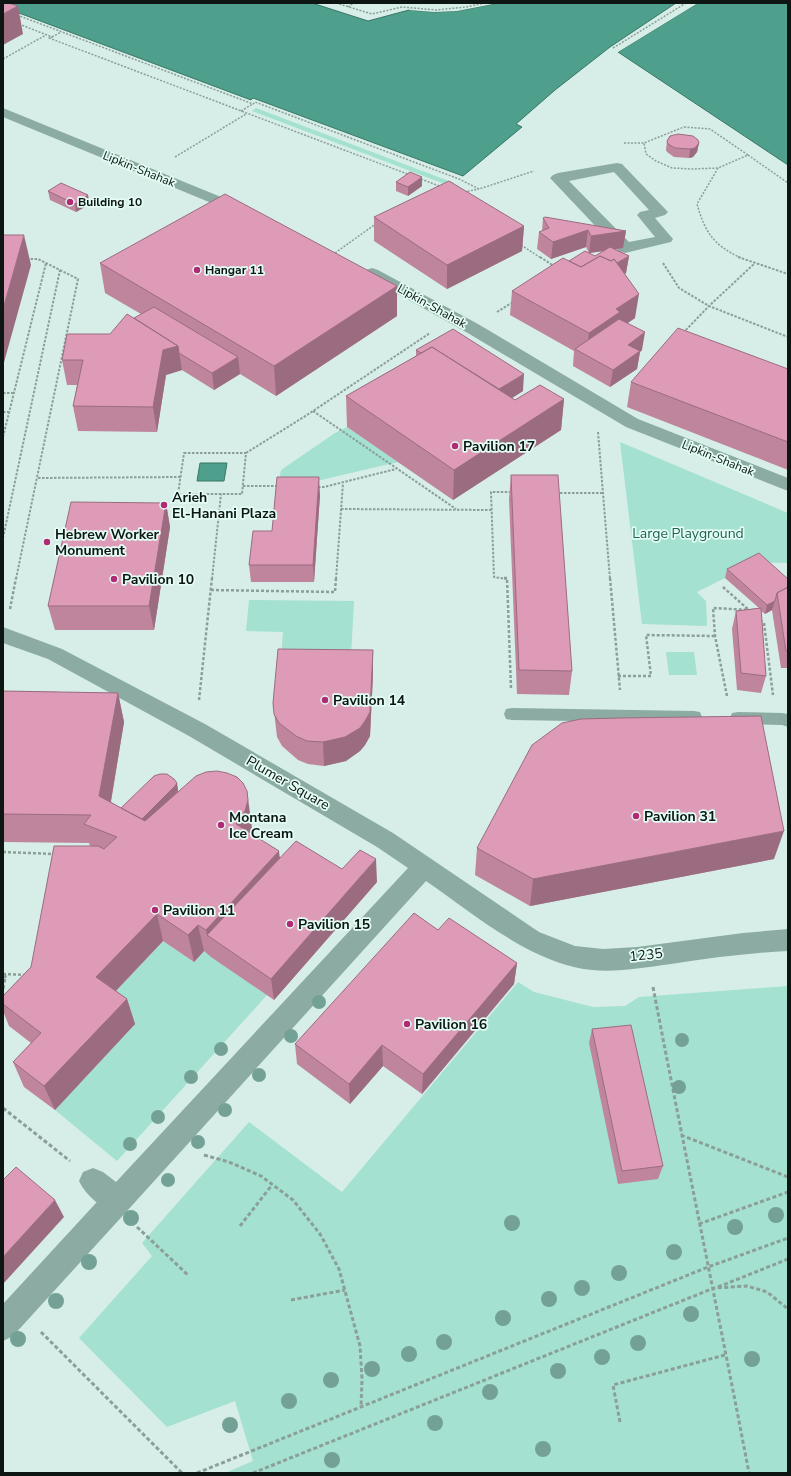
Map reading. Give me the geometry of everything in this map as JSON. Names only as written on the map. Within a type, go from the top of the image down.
[{"type":"street","name":"Lipkin-Shahak","points":[[3,112],[257,218]]},
{"type":"street","points":[[617,167],[660,212],[645,215],[665,239],[625,248],[558,178],[617,167]]},
{"type":"street","name":"Lipkin-Shahak","points":[[335,253],[454,317],[632,423],[788,486]]},
{"type":"street","name":"Plumer Square","points":[[6,614],[55,654]]},
{"type":"street","name":"Plumer Square","points":[[3,634],[55,654],[217,742],[366,828],[511,927]]},
{"type":"street","points":[[3,1326],[423,868]]},
{"type":"street","name":"1235","points":[[511,927],[547,948],[581,958],[609,959],[641,957],[717,946],[788,940]]},
{"type":"street","points":[[93,1181],[118,1201]]},
{"type":"lane","points":[[512,714],[782,719],[788,721]]},
{"type":"path","points":[[336,3],[372,14],[402,7],[436,10],[466,7],[484,3]]},
{"type":"path","points":[[348,7],[354,3]]},
{"type":"path","points":[[613,48],[686,3]]},
{"type":"path","points":[[10,12],[253,104]]},
{"type":"path","points":[[18,24],[52,37]]},
{"type":"path","points":[[52,37],[61,32]]},
{"type":"path","points":[[3,59],[47,35]]},
{"type":"path","points":[[52,37],[49,38],[445,188]]},
{"type":"path","points":[[240,111],[255,102],[460,178],[479,189],[460,193]]},
{"type":"path","points":[[149,172],[246,113]]},
{"type":"path","points":[[620,143],[644,143],[684,127],[710,129],[788,182]]},
{"type":"path","points":[[644,143],[646,154],[656,161],[672,168],[718,168],[748,155]]},
{"type":"path","points":[[718,168],[697,204],[708,234],[725,249],[754,264],[788,274]]},
{"type":"path","points":[[464,192],[468,197]]},
{"type":"path","points":[[335,253],[379,222]]},
{"type":"path","points":[[516,242],[556,267]]},
{"type":"path","points":[[6,614],[38,478],[78,279],[38,259],[24,259]]},
{"type":"path","points":[[662,262],[679,288],[709,306],[788,337]]},
{"type":"path","points":[[3,437],[46,263]]},
{"type":"path","points":[[682,334],[709,306],[754,264]]},
{"type":"path","points":[[3,538],[60,270]]},
{"type":"path","points":[[472,328],[517,299]]},
{"type":"path","points":[[246,453],[242,494],[178,494],[184,453],[246,453],[313,411],[454,317]]},
{"type":"path","points":[[3,393],[14,393]]},
{"type":"path","points":[[313,411],[456,509]]},
{"type":"path","points":[[3,412],[9,412]]},
{"type":"path","points":[[598,432],[620,691]]},
{"type":"path","points":[[317,487],[343,483],[397,469]]},
{"type":"path","points":[[38,478],[181,477]]},
{"type":"path","points":[[211,590],[335,592],[343,483]]},
{"type":"path","points":[[243,486],[287,487]]},
{"type":"path","points":[[512,714],[508,578],[494,578],[491,492],[515,492]]},
{"type":"path","points":[[554,492],[602,493]]},
{"type":"path","points":[[199,700],[221,494]]},
{"type":"path","points":[[341,509],[491,510]]},
{"type":"path","points":[[723,587],[754,614]]},
{"type":"path","points":[[728,700],[716,636],[713,608],[749,610]]},
{"type":"path","points":[[759,619],[764,623],[773,696]]},
{"type":"path","points":[[618,676],[651,676],[646,635],[716,636]]},
{"type":"path","points":[[3,852],[55,854],[53,861]]},
{"type":"path","points":[[3,989],[4,974],[31,975]]},
{"type":"path","points":[[653,987],[699,1224],[714,1288],[749,1473]]},
{"type":"path","points":[[3,1108],[93,1181]]},
{"type":"path","points":[[681,1135],[788,1177]]},
{"type":"path","points":[[202,1155],[229,1162],[261,1176],[293,1200],[320,1234],[339,1269],[360,1346],[362,1379],[361,1407]]},
{"type":"path","points":[[240,1226],[272,1185]]},
{"type":"path","points":[[699,1224],[788,1192]]},
{"type":"path","points":[[134,1224],[190,1276]]},
{"type":"path","points":[[197,1473],[708,1267],[788,1238]]},
{"type":"path","points":[[253,1473],[788,1259]]},
{"type":"path","points":[[714,1288],[747,1286],[767,1292],[788,1308]]},
{"type":"path","points":[[291,1300],[345,1290]]},
{"type":"path","points":[[38,1328],[182,1473]]},
{"type":"path","points":[[620,1422],[612,1385],[726,1356]]},
{"type":"green space","points":[[256,108],[454,183],[450,186],[252,111]]},
{"type":"green space","points":[[347,427],[398,462],[308,483],[279,481],[281,470],[335,433]]},
{"type":"green space","name":"Large Playground","points":[[620,442],[788,513],[788,563],[757,562],[697,592],[706,601],[707,626],[642,624]]},
{"type":"green space","points":[[249,600],[354,601],[350,674],[280,673],[283,632],[246,631]]},
{"type":"green space","points":[[666,652],[694,652],[697,675],[669,675]]},
{"type":"green space","points":[[163,941],[194,962],[204,951],[267,995],[117,1161],[55,1110],[135,1024],[105,1002]]},
{"type":"green space","points":[[518,982],[534,992],[593,1007],[625,1006],[639,997],[788,986],[788,1473],[225,1473],[253,1461],[235,1401],[167,1427],[79,1338],[152,1256],[142,1243],[249,1122],[342,1192]]},
{"type":"shaded area","points":[[3,3],[312,3],[368,21],[409,10],[434,12],[457,11],[498,3],[676,3],[610,47],[555,90],[516,124],[522,127],[463,176],[253,98],[251,100],[3,7]]},
{"type":"shaded area","points":[[698,3],[788,3],[788,165],[618,52]]},
{"type":"shaded area","points":[[200,463],[227,463],[224,481],[197,481]]},
{"type":"pier","points":[[498,3],[457,11],[434,12],[409,10],[411,8],[457,9]]},
{"type":"pier","points":[[695,3],[698,3],[618,52],[616,51]]},
{"type":"building","points":[[3,3],[8,3],[18,6],[3,14]]},
{"type":"building","points":[[678,134],[693,136],[699,143],[695,148],[690,149],[675,148],[668,144],[667,141],[670,136]]},
{"type":"building","points":[[410,172],[422,177],[408,187],[396,182]]},
{"type":"building","points":[[449,181],[524,226],[447,265],[374,217]]},
{"type":"building","points":[[61,183],[88,195],[75,204],[48,191]]},
{"type":"building","name":"Hangar 11","points":[[225,194],[397,286],[274,366],[100,263]]},
{"type":"building","points":[[545,217],[626,231],[591,236],[588,230],[553,242],[539,232],[549,228],[543,218]]},
{"type":"building","points":[[3,235],[24,235],[3,309]]},
{"type":"building","points":[[610,247],[629,256],[617,263],[614,259],[611,261],[600,256],[581,267],[569,261],[585,251],[595,256]]},
{"type":"building","points":[[600,256],[611,261],[614,259],[639,294],[616,309],[620,312],[589,333],[512,291],[563,258],[581,267]]},
{"type":"building","points":[[154,307],[238,357],[212,373],[179,353],[178,346],[134,318]]},
{"type":"building","points":[[127,314],[178,346],[163,350],[153,407],[73,406],[83,360],[62,360],[67,334],[110,334]]},
{"type":"building","points":[[619,319],[645,332],[628,345],[640,351],[613,370],[575,349]]},
{"type":"building","points":[[678,328],[788,369],[788,442],[631,382]]},
{"type":"building","points":[[453,329],[524,374],[499,389],[432,347],[421,353],[416,350]]},
{"type":"building","points":[[432,347],[515,400],[540,385],[564,399],[454,470],[346,396]]},
{"type":"building","points":[[511,475],[558,475],[572,671],[519,670]]},
{"type":"building","points":[[277,477],[319,477],[313,565],[249,565],[253,531],[272,531]]},
{"type":"building","name":"Pavilion 10","points":[[71,502],[166,503],[149,606],[48,606]]},
{"type":"building","points":[[759,553],[788,579],[788,587],[777,593],[775,601],[767,605],[727,569]]},
{"type":"building","points":[[788,587],[788,651],[786,651],[777,593]]},
{"type":"building","points":[[761,608],[766,676],[741,673],[736,611]]},
{"type":"building","name":"Pavilion 14","points":[[278,649],[373,650],[370,712],[360,728],[345,737],[323,742],[307,741],[296,736],[279,723],[274,714],[273,703]]},
{"type":"building","name":"Pavilion 11","points":[[3,691],[118,693],[99,796],[145,821],[196,776],[206,772],[217,771],[227,773],[237,777],[243,783],[247,791],[248,800],[245,811],[236,824],[279,851],[206,930],[198,925],[188,935],[157,914],[96,977],[127,999],[44,1086],[13,1062],[41,1033],[3,1004],[3,996],[31,967],[54,846],[98,846],[104,849],[117,837],[84,824],[91,815],[3,814]]},
{"type":"building","name":"Pavilion 31","points":[[761,716],[784,831],[533,879],[477,848],[532,745],[562,723],[581,719]]},
{"type":"building","points":[[167,774],[177,783],[142,819],[121,808],[154,776]]},
{"type":"building","name":"Pavilion 15","points":[[296,841],[342,869],[360,850],[376,859],[271,979],[207,935]]},
{"type":"building","name":"Pavilion 16","points":[[414,913],[438,930],[449,918],[517,963],[423,1074],[382,1045],[349,1084],[295,1044]]},
{"type":"building","points":[[631,1025],[663,1166],[622,1171],[592,1029]]},
{"type":"building","points":[[16,1167],[55,1200],[3,1257],[3,1180]]},
{"type":"place","name":"Building 10","points":[[70,202]]},
{"type":"place","name":"Hangar 11","points":[[197,270]]},
{"type":"place","name":"Pavilion 17","points":[[455,446]]},
{"type":"place","name":"Arieh El-Hanani Plaza","points":[[164,505]]},
{"type":"place","name":"Hebrew Worker Monument","points":[[47,542]]},
{"type":"place","name":"Pavilion 10","points":[[114,579]]},
{"type":"place","name":"Pavilion 14","points":[[325,700]]},
{"type":"place","name":"Pavilion 31","points":[[636,816]]},
{"type":"place","name":"Montana Ice Cream","points":[[221,825]]},
{"type":"place","name":"Pavilion 11","points":[[155,910]]},
{"type":"place","name":"Pavilion 15","points":[[290,924]]},
{"type":"place","name":"Pavilion 16","points":[[407,1024]]}]
